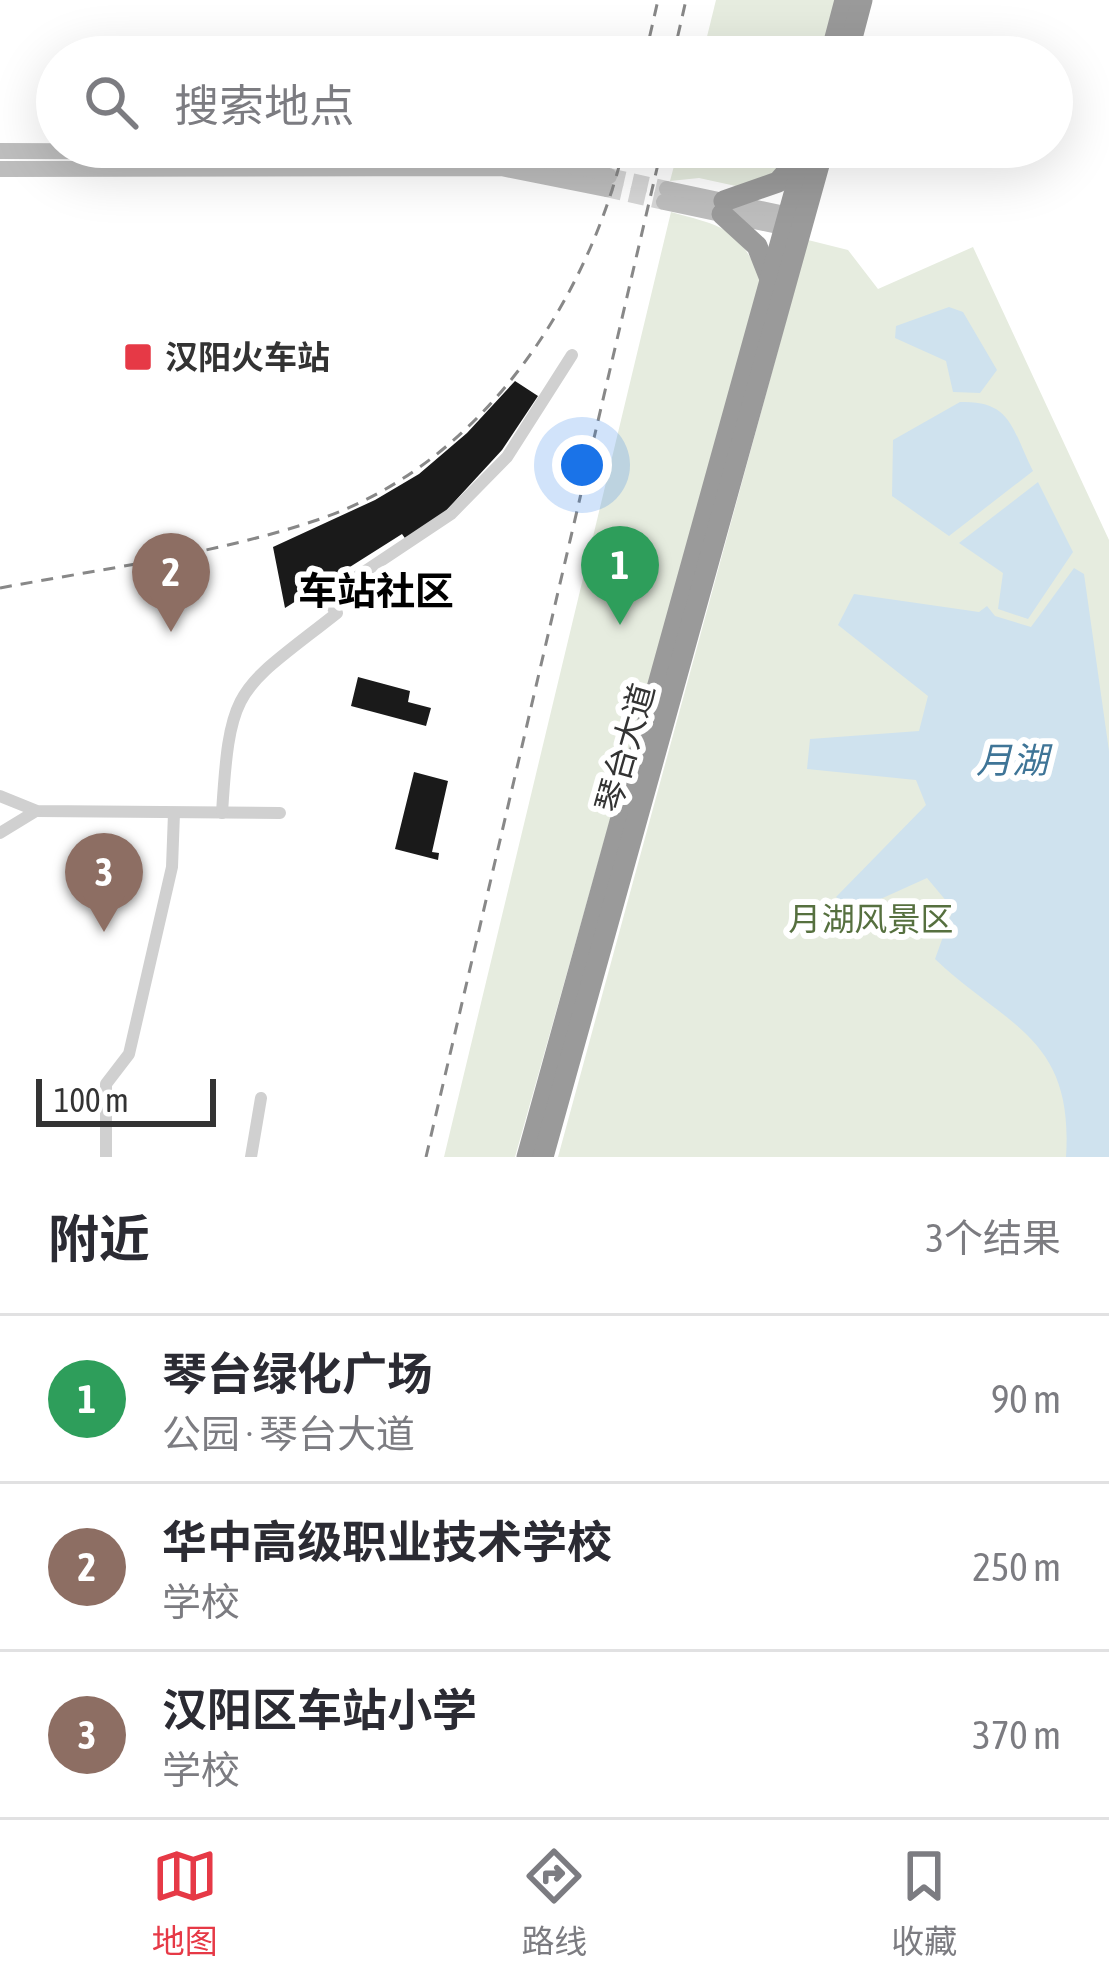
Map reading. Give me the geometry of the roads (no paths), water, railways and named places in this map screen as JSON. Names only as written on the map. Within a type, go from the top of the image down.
[{"type":"highway","points":[[835,36],[844,0]]},
{"type":"highway","points":[[853,36],[862,0]]},
{"type":"highway","points":[[771,282],[760,251],[723,208],[778,182],[789,168]]},
{"type":"highway","name":"琴台大道","points":[[543,1157],[796,223],[803,168]]},
{"type":"highway","name":"琴台大道","points":[[527,1157],[771,282],[816,168]]},
{"type":"main road","points":[[0,151],[36,151]]},
{"type":"main road","points":[[0,169],[242,168]]},
{"type":"main road","points":[[493,168],[608,182],[556,168]]},
{"type":"main road","points":[[665,196],[796,223]]},
{"type":"street","points":[[222,813],[227,728],[238,698],[254,679],[337,614],[326,598],[451,514],[507,457],[572,355]]},
{"type":"street","points":[[0,796],[38,811],[280,813]]},
{"type":"street","points":[[0,832],[38,811]]},
{"type":"street","points":[[106,1157],[106,1084],[129,1054],[172,867],[174,813]]},
{"type":"street","points":[[251,1157],[261,1098]]},
{"type":"water","points":[[949,307],[963,312],[997,370],[980,393],[953,392],[946,361],[895,338],[896,326]]},
{"type":"water","points":[[960,402],[1000,412],[1033,471],[949,536],[892,496],[893,440]]},
{"type":"water","points":[[1038,482],[1073,552],[1028,619],[998,609],[1003,573],[959,543]]},
{"type":"water","name":"月湖","points":[[1074,568],[1084,574],[1109,751],[1109,1157],[1066,1157],[1066,1117],[1047,1060],[1030,1038],[935,959],[953,909],[927,878],[854,911],[836,897],[926,805],[916,780],[807,769],[810,739],[919,731],[928,696],[838,625],[854,594],[979,612],[987,606],[995,616],[1031,627]]},
{"type":"tunnel","points":[[609,176],[667,189]]},
{"type":"tunnel","points":[[606,189],[664,202]]},
{"type":"railway","points":[[650,36],[658,0]]},
{"type":"railway","points":[[678,36],[686,0]]},
{"type":"railway","points":[[0,588],[162,559],[281,531],[377,494],[430,460],[477,418],[554,319],[583,263],[618,168]]},
{"type":"railway","points":[[426,1157],[657,168]]},
{"type":"place","name":"汉阳火车站","points":[[138,357]]},
{"type":"place","name":"琴台绿化广场","points":[[620,625]]},
{"type":"place","name":"华中高级职业技术学校","points":[[171,632]]},
{"type":"place","name":"汉阳区车站小学","points":[[104,932]]},
{"type":"district","name":"车站社区","points":[[376,591]]},
{"type":"park label","name":"月湖风景区","points":[[871,919]]}]
